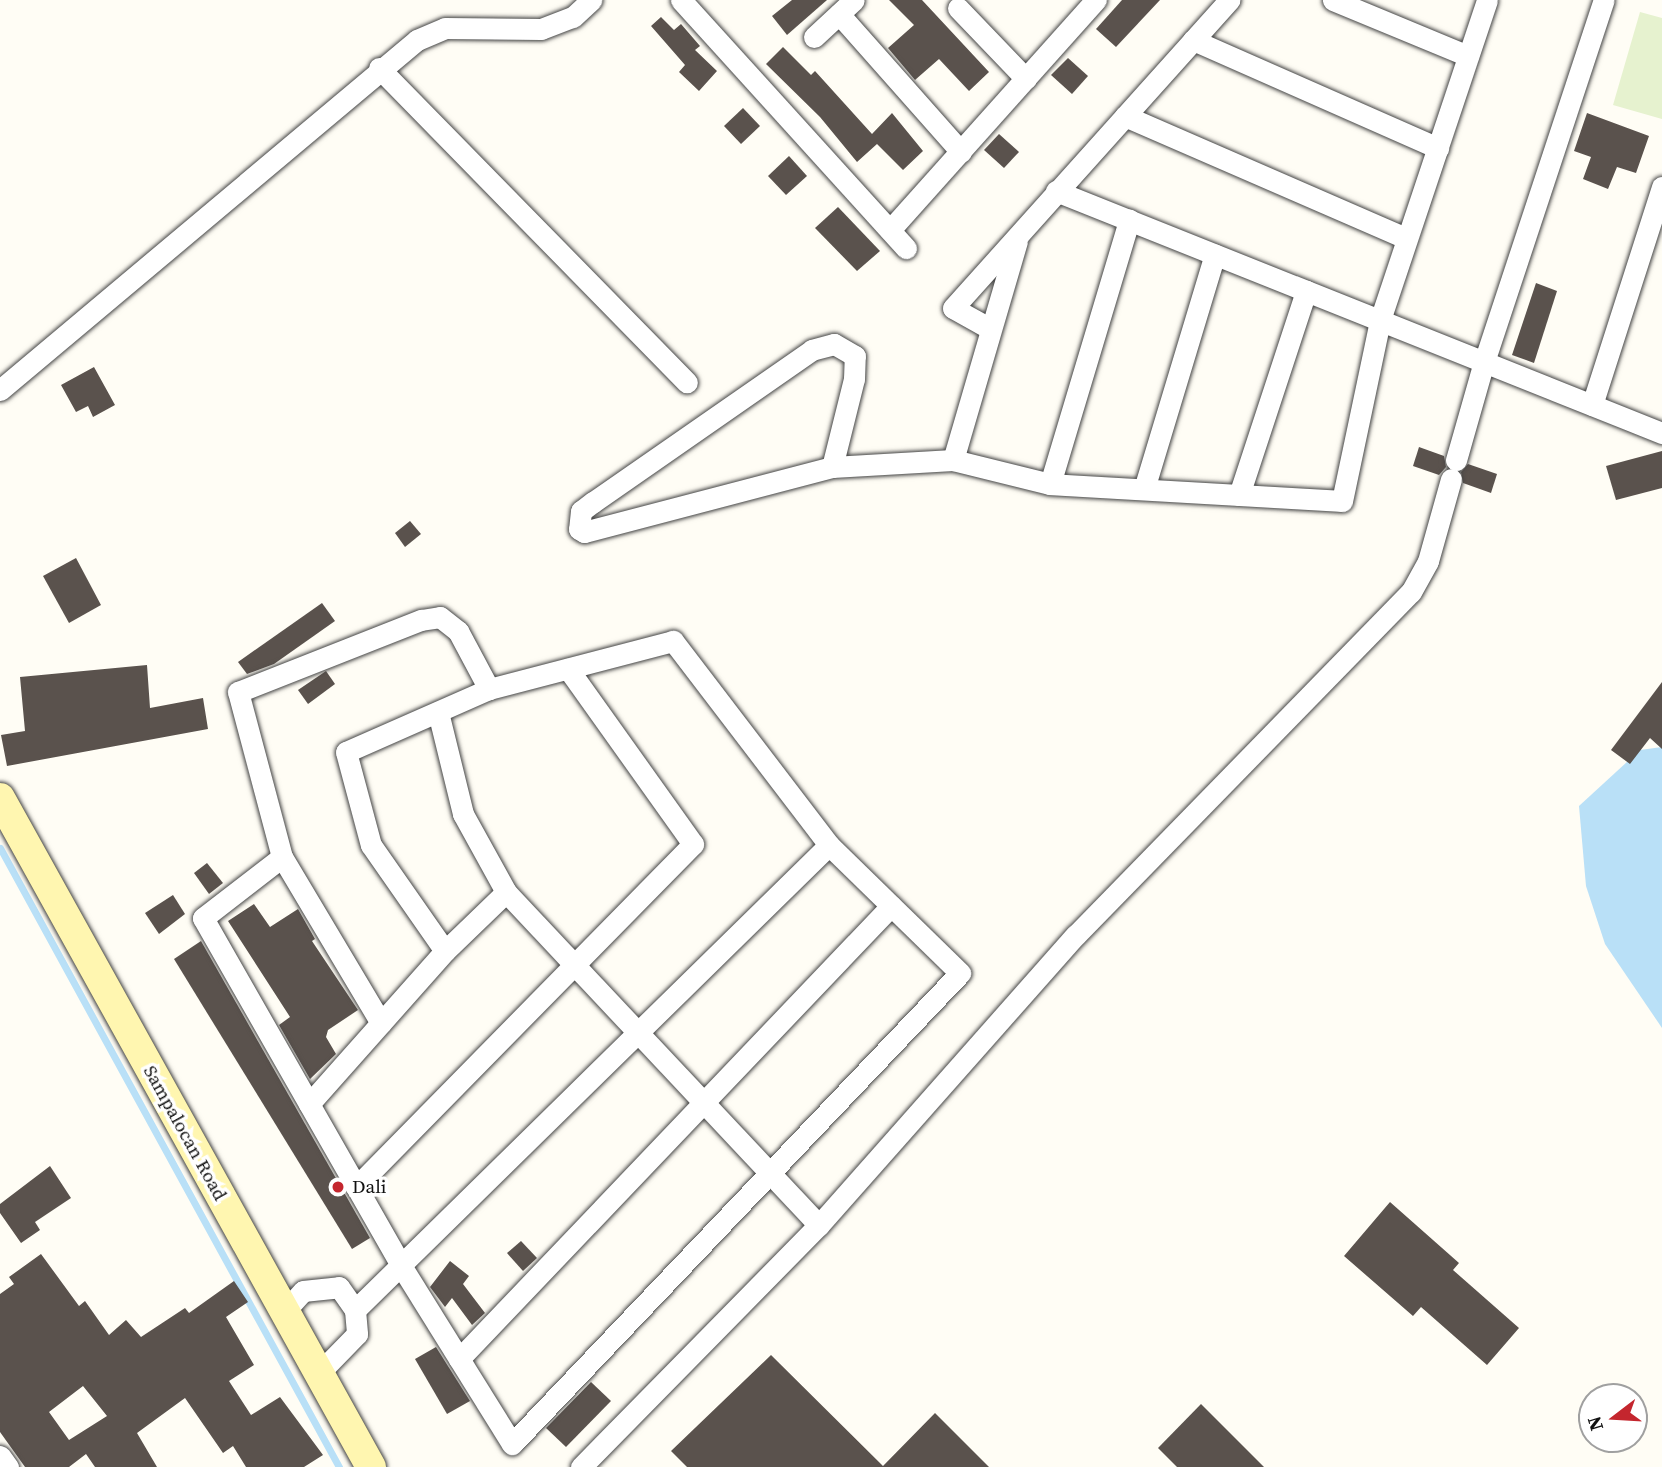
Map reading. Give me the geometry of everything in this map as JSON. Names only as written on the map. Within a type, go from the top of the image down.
[{"type":"main road","name":"Sampalocan Road","points":[[0,799],[371,1467]]},
{"type":"street","points":[[0,390],[379,68],[417,40],[445,28],[541,29],[573,17],[591,0]]},
{"type":"street","points":[[989,328],[953,308],[1229,0]]},
{"type":"street","points":[[1333,0],[1468,56]]},
{"type":"street","points":[[832,467],[854,379],[855,356],[834,344],[811,350],[593,502],[581,512],[579,529],[584,533],[832,467],[953,460],[1050,484],[1342,501],[1380,320],[1405,238],[1487,0]]},
{"type":"street","points":[[582,1467],[819,1225],[1076,935],[1410,592],[1428,561],[1484,362],[1604,0]]},
{"type":"street","points":[[890,230],[1026,79],[1088,3]]},
{"type":"street","points":[[695,5],[906,248]]},
{"type":"street","points":[[814,37],[846,7],[961,152]]},
{"type":"street","points":[[958,8],[1026,79]]},
{"type":"street","points":[[1193,40],[1438,148]]},
{"type":"street","points":[[379,68],[687,382]]},
{"type":"street","points":[[1125,116],[1405,238]]},
{"type":"street","points":[[1592,405],[1662,187]]},
{"type":"street","points":[[1056,191],[1662,433]]},
{"type":"street","points":[[1050,484],[1129,220]]},
{"type":"street","points":[[953,460],[989,328],[1019,234]]},
{"type":"street","points":[[1144,489],[1215,254]]},
{"type":"street","points":[[1239,495],[1306,291]]},
{"type":"street","points":[[381,1023],[282,858],[238,692],[421,620],[440,617],[458,631],[489,690]]},
{"type":"street","points":[[282,858],[203,918],[400,1264],[512,1444],[960,974],[829,845],[673,641],[489,690],[346,752],[371,845],[445,951]]},
{"type":"street","points":[[356,1187],[693,844],[568,668]]},
{"type":"street","points":[[438,712],[463,814],[506,892],[572,967],[819,1225]]},
{"type":"street","points":[[355,1310],[829,845]]},
{"type":"street","points":[[309,1104],[445,951],[506,892]]},
{"type":"street","points":[[459,1359],[891,906]]},
{"type":"street","points":[[284,1312],[303,1291],[339,1287],[355,1310],[357,1334],[318,1374]]},
{"type":"street","points":[[0,1456],[8,1467]]},
{"type":"green space","points":[[1640,12],[1662,18],[1662,119],[1613,105]]},
{"type":"water","points":[[1662,747],[1662,1028],[1605,944],[1586,886],[1579,806],[1640,750]]},
{"type":"building","points":[[792,0],[827,0],[787,35],[772,16]]},
{"type":"building","points":[[889,0],[922,0],[989,72],[969,91],[939,59],[915,80],[888,48],[914,25]]},
{"type":"building","points":[[1122,0],[1160,0],[1116,47],[1096,29]]},
{"type":"building","points":[[661,17],[674,30],[681,24],[700,46],[695,50],[717,71],[699,91],[679,72],[685,65],[651,26]]},
{"type":"building","points":[[783,47],[811,75],[815,71],[872,134],[892,113],[923,151],[903,170],[877,144],[857,162],[820,117],[766,64]]},
{"type":"building","points":[[1068,58],[1088,76],[1072,94],[1051,75]]},
{"type":"building","points":[[743,108],[760,126],[741,144],[724,126]]},
{"type":"building","points":[[1587,113],[1649,136],[1636,173],[1617,167],[1608,189],[1583,179],[1591,157],[1574,151]]},
{"type":"building","points":[[999,134],[1019,152],[1004,168],[984,150]]},
{"type":"building","points":[[789,156],[807,176],[786,195],[768,176]]},
{"type":"building","points":[[838,207],[880,251],[857,271],[815,228]]},
{"type":"building","points":[[1536,283],[1557,291],[1534,363],[1512,355]]},
{"type":"building","points":[[94,367],[115,405],[93,417],[88,406],[76,412],[61,385]]},
{"type":"building","points":[[1419,447],[1444,456],[1446,467],[1439,475],[1413,466]]},
{"type":"building","points":[[1662,451],[1662,488],[1616,500],[1606,466]]},
{"type":"building","points":[[1468,464],[1497,474],[1491,493],[1463,483],[1461,472]]},
{"type":"building","points":[[410,521],[421,534],[405,547],[395,533]]},
{"type":"building","points":[[76,558],[101,605],[69,623],[43,576]]},
{"type":"building","points":[[322,603],[335,621],[274,664],[247,674],[238,662]]},
{"type":"building","points":[[147,665],[150,708],[203,698],[208,729],[7,766],[1,735],[25,731],[20,677]]},
{"type":"building","points":[[326,671],[335,684],[308,704],[298,690]]},
{"type":"building","points":[[1662,682],[1662,749],[1650,738],[1630,764],[1611,750]]},
{"type":"building","points":[[207,863],[223,883],[209,894],[194,873]]},
{"type":"building","points":[[173,895],[185,914],[159,934],[145,913]]},
{"type":"building","points":[[254,904],[270,927],[298,909],[315,939],[312,941],[358,1010],[328,1030],[326,1037],[336,1054],[310,1079],[279,1025],[290,1017],[228,921]]},
{"type":"building","points":[[201,941],[370,1238],[352,1249],[174,959]]},
{"type":"building","points":[[50,1166],[71,1198],[35,1222],[40,1230],[21,1243],[0,1213],[0,1204]]},
{"type":"building","points":[[1390,1202],[1459,1263],[1453,1270],[1519,1328],[1487,1365],[1421,1307],[1413,1316],[1344,1256]]},
{"type":"building","points":[[521,1241],[537,1258],[523,1271],[507,1253]]},
{"type":"building","points":[[41,1254],[79,1306],[85,1301],[109,1335],[126,1320],[141,1337],[185,1308],[189,1313],[234,1281],[248,1302],[226,1317],[254,1365],[229,1381],[251,1415],[280,1397],[323,1455],[304,1467],[246,1467],[233,1446],[223,1453],[185,1398],[137,1433],[157,1467],[95,1467],[86,1454],[69,1467],[25,1467],[0,1432],[0,1294],[14,1284],[9,1277]],"holes":[[[83,1386],[107,1416],[69,1440],[49,1412]]]},
{"type":"building","points":[[450,1261],[469,1276],[463,1284],[485,1313],[472,1325],[452,1298],[445,1307],[430,1287]]},
{"type":"building","points":[[436,1347],[470,1401],[447,1414],[415,1359]]},
{"type":"building","points":[[771,1355],[883,1466],[935,1413],[989,1467],[687,1467],[671,1451]]},
{"type":"building","points":[[591,1382],[611,1401],[566,1447],[546,1428]]},
{"type":"building","points":[[1201,1404],[1264,1467],[1177,1467],[1158,1448]]},
{"type":"waterway","points":[[0,848],[339,1467]]},
{"type":"place","name":"Dali","points":[[338,1187]]}]
